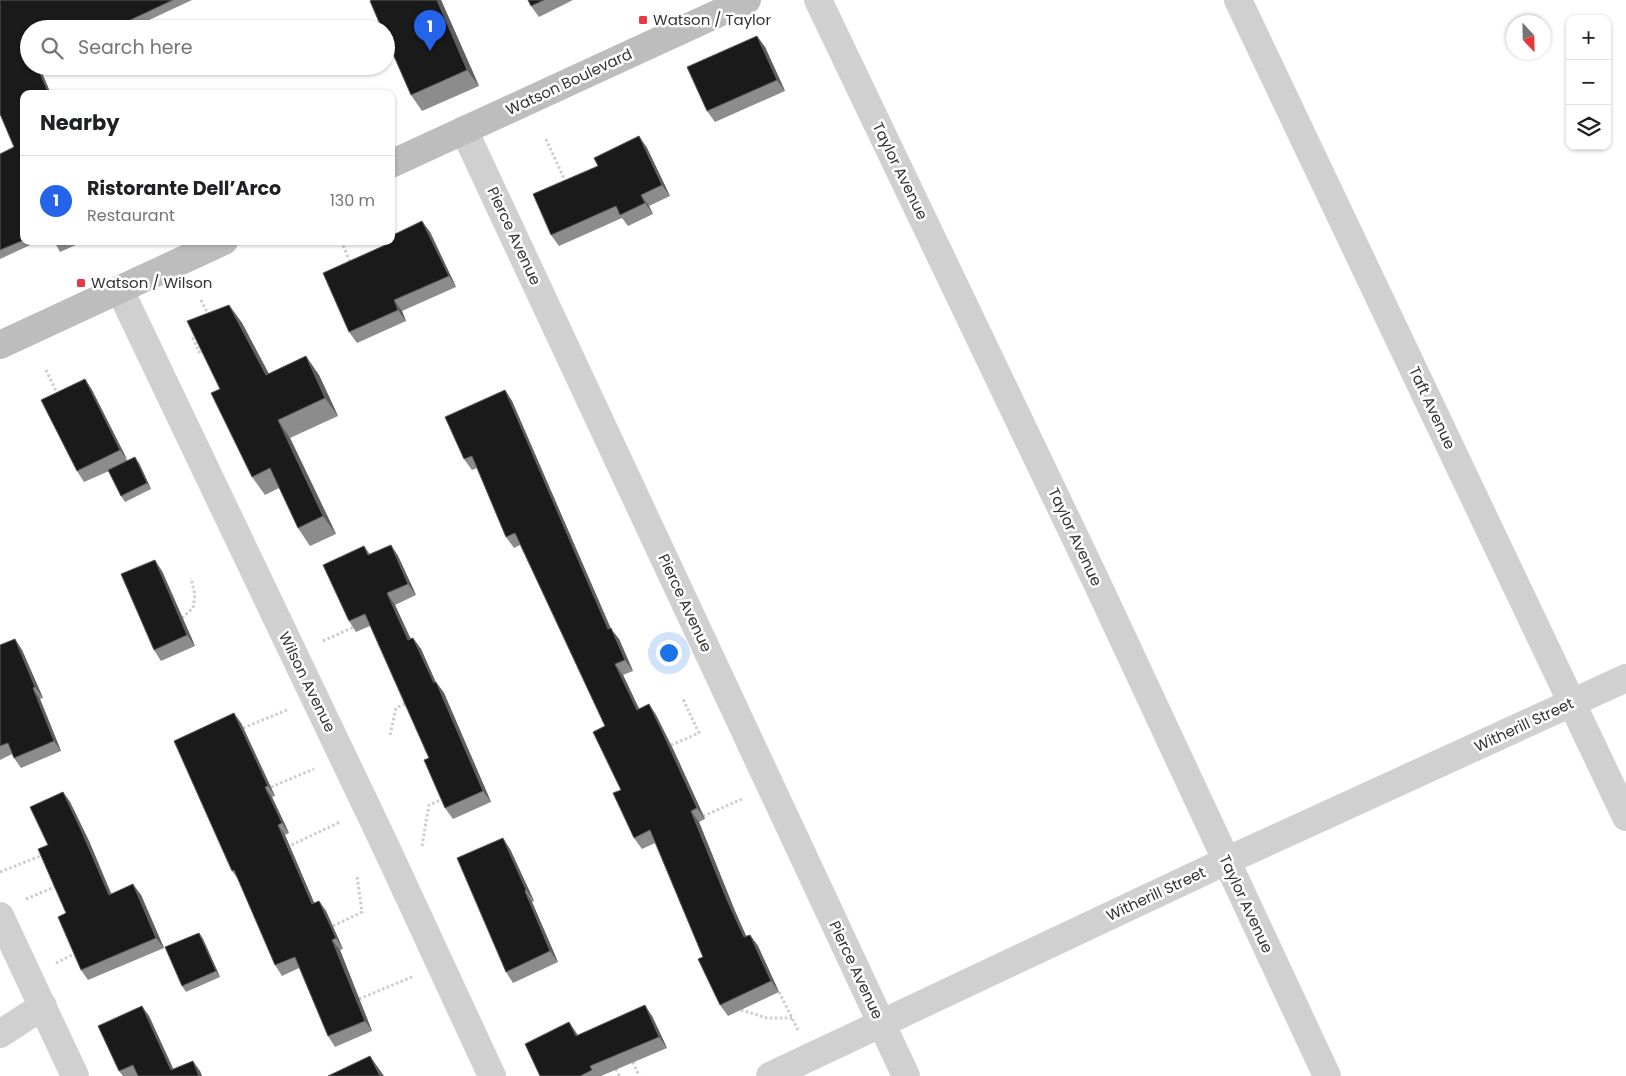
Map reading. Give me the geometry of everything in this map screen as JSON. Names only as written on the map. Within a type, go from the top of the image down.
[{"type":"street","name":"Watson Boulevard","points":[[395,162],[746,0]]},
{"type":"street","name":"Taylor Avenue","points":[[818,0],[1096,581],[1326,1076]]},
{"type":"street","name":"Taft Avenue","points":[[1238,0],[1626,817]]},
{"type":"street","name":"Pierce Avenue","points":[[464,130],[906,1076]]},
{"type":"street","points":[[0,345],[216,245]]},
{"type":"street","name":"Wilson Avenue","points":[[120,290],[343,757],[492,1076]]},
{"type":"street","name":"Witherill Street","points":[[770,1076],[1226,861],[1626,678]]},
{"type":"street","points":[[0,916],[76,1076]]},
{"type":"street","points":[[0,1034],[43,1006]]},
{"type":"path","points":[[546,139],[566,184]]},
{"type":"path","points":[[343,245],[352,265]]},
{"type":"path","points":[[201,300],[212,321]]},
{"type":"path","points":[[200,335],[193,338],[199,352],[204,349]]},
{"type":"path","points":[[46,370],[58,396]]},
{"type":"path","points":[[182,618],[193,608],[195,595],[191,578]]},
{"type":"path","points":[[671,745],[700,733],[682,697]]},
{"type":"path","points":[[243,728],[315,698]]},
{"type":"path","points":[[390,735],[396,708],[407,703]]},
{"type":"path","points":[[271,787],[343,757]]},
{"type":"path","points":[[704,816],[770,786]]},
{"type":"path","points":[[422,846],[429,805],[444,799]]},
{"type":"path","points":[[286,847],[368,810]]},
{"type":"path","points":[[0,872],[44,854]]},
{"type":"path","points":[[333,926],[362,912],[357,876]]},
{"type":"path","points":[[26,900],[60,885]]},
{"type":"path","points":[[359,999],[440,964]]},
{"type":"path","points":[[779,992],[811,1057]]},
{"type":"path","points":[[741,1010],[767,1018],[792,1018]]},
{"type":"path","points":[[633,1062],[639,1076]]},
{"type":"path","points":[[616,1070],[622,1076]]},
{"type":"building","points":[[0,0],[173,0],[130,20],[20,20],[20,75],[41,75],[47,90],[20,90],[20,242],[0,250],[0,154],[14,147],[0,114]]},
{"type":"building","points":[[437,0],[467,70],[411,95],[395,59],[395,20],[378,20],[370,1]]},
{"type":"building","points":[[528,0],[544,0],[531,6]]},
{"type":"building","points":[[757,36],[777,80],[707,111],[687,67]]},
{"type":"building","points":[[639,136],[662,185],[641,195],[645,203],[620,215],[616,206],[551,235],[533,194],[598,166],[594,158]]},
{"type":"building","points":[[422,221],[449,276],[394,300],[398,310],[349,332],[323,273],[385,245],[395,245],[395,234]]},
{"type":"building","points":[[229,305],[266,375],[306,356],[325,398],[278,420],[323,516],[298,528],[270,468],[252,477],[211,393],[220,389],[187,321]]},
{"type":"building","points":[[85,379],[120,450],[77,471],[41,400]]},
{"type":"building","points":[[505,390],[608,629],[611,628],[625,660],[615,664],[637,710],[649,704],[697,808],[691,811],[727,900],[744,937],[750,935],[771,981],[720,1005],[698,959],[703,957],[650,830],[634,838],[613,793],[621,790],[593,732],[605,726],[515,533],[506,537],[472,456],[464,459],[445,417]]},
{"type":"building","points":[[135,457],[147,483],[121,496],[108,470]]},
{"type":"building","points":[[391,545],[408,584],[387,593],[408,640],[413,638],[434,683],[436,682],[483,791],[445,808],[424,760],[429,758],[365,614],[349,621],[323,565],[364,546],[368,555]]},
{"type":"building","points":[[155,560],[187,635],[154,650],[121,574]]},
{"type":"building","points":[[15,639],[35,687],[33,688],[54,741],[14,758],[8,743],[0,746],[0,645]]},
{"type":"building","points":[[234,713],[268,786],[265,787],[282,823],[278,825],[312,904],[319,901],[336,938],[332,940],[365,1021],[328,1036],[295,957],[275,965],[234,870],[232,871],[174,741]]},
{"type":"building","points":[[63,792],[109,895],[133,884],[156,938],[81,970],[58,917],[66,913],[38,849],[48,845],[30,807]]},
{"type":"building","points":[[503,838],[550,951],[506,972],[457,858]]},
{"type":"building","points":[[199,933],[216,971],[182,986],[165,947]]},
{"type":"building","points":[[645,1005],[659,1037],[590,1066],[592,1070],[580,1076],[540,1076],[525,1044],[569,1022],[576,1036]]},
{"type":"building","points":[[142,1006],[171,1070],[193,1061],[199,1076],[138,1076],[133,1065],[119,1071],[98,1026]]},
{"type":"building","points":[[370,1056],[380,1076],[328,1076]]},
{"type":"place","name":"Watson / Taylor","points":[[643,20]]},
{"type":"place","name":"Ristorante Dell’Arco","points":[[430,51]]},
{"type":"place","name":"Watson / Wilson","points":[[81,283]]}]
